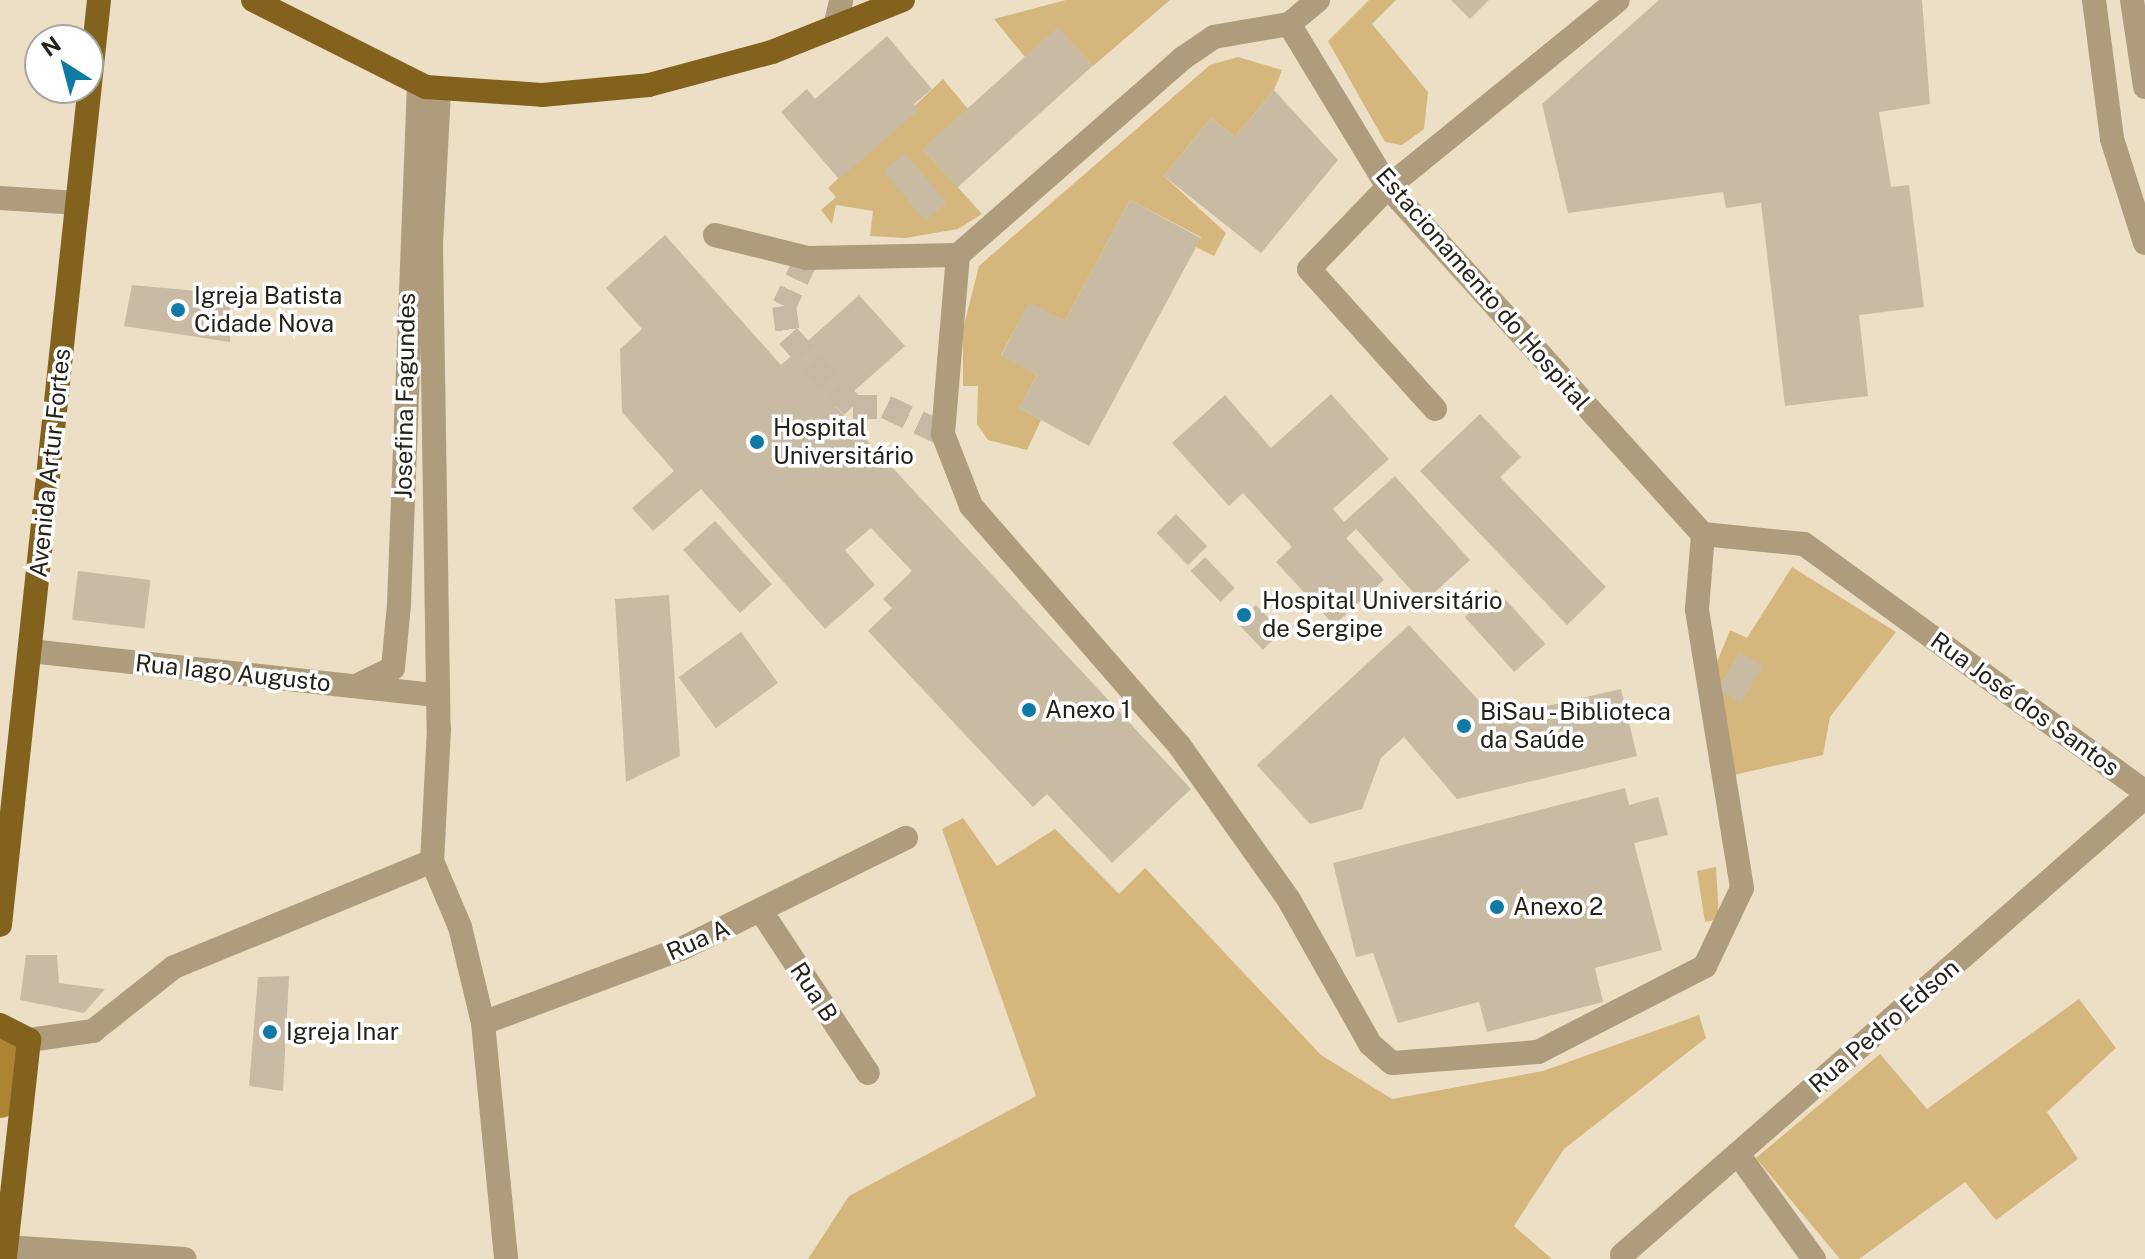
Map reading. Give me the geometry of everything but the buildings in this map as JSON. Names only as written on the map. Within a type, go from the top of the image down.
[{"type":"main road","name":"Avenida Artur Fortes","points":[[0,925],[99,0]]},
{"type":"main road","points":[[253,0],[429,87],[542,95],[649,85],[835,27],[903,0]]},
{"type":"main road","points":[[0,1025],[29,1040],[6,1253]]},
{"type":"street","points":[[835,27],[841,0]]},
{"type":"street","points":[[715,235],[807,258],[958,255],[1183,58],[1214,37],[1289,24],[1318,0]]},
{"type":"street","points":[[1435,409],[1309,269],[1388,187],[1618,0]]},
{"type":"street","points":[[2094,0],[2112,139],[2145,243]]},
{"type":"street","points":[[2132,0],[2145,87]]},
{"type":"street","name":"Estacionamento do Hospital","points":[[1289,24],[1388,187],[1703,534]]},
{"type":"street","points":[[429,87],[436,695],[432,861],[449,892],[483,1023],[506,1259]]},
{"type":"street","name":"Josefina Fagundes","points":[[356,686],[393,668],[429,87]]},
{"type":"street","points":[[0,198],[78,203]]},
{"type":"street","points":[[958,255],[943,434],[971,506],[1179,745],[1289,900],[1370,1044],[1392,1063],[1538,1052],[1705,966],[1742,888],[1697,609],[1703,534]]},
{"type":"street","name":"Rua José dos Santos","points":[[1703,534],[1804,544],[2145,794]]},
{"type":"street","name":"Rua Iago Augusto","points":[[30,651],[436,695]]},
{"type":"street","name":"Rua Pedro Edson","points":[[1622,1255],[2145,794]]},
{"type":"street","name":"Rua A","points":[[483,1023],[761,911],[906,838]]},
{"type":"street","points":[[29,1040],[93,1031],[174,967],[432,861]]},
{"type":"street","name":"Rua B","points":[[761,911],[868,1073]]},
{"type":"street","points":[[1738,1154],[1814,1259]]},
{"type":"street","points":[[6,1253],[185,1259]]},
{"type":"shaded area","points":[[1066,0],[1170,0],[1093,66],[1058,28],[1025,57],[994,19]]},
{"type":"shaded area","points":[[1369,0],[1396,0],[1372,24],[1428,92],[1424,129],[1402,145],[1385,142],[1328,41]]},
{"type":"shaded area","points":[[1238,57],[1282,70],[1274,90],[1235,137],[1211,118],[1164,176],[1226,233],[1214,256],[1196,247],[1201,237],[1130,200],[1065,321],[1029,303],[1001,355],[1037,375],[1019,408],[1041,420],[1027,450],[988,440],[977,424],[978,386],[963,386],[963,329],[979,266],[1210,65]]},
{"type":"shaded area","points":[[943,79],[968,109],[923,149],[982,214],[958,229],[905,238],[870,236],[873,211],[836,205],[832,224],[821,210],[836,197],[828,188]]},
{"type":"shaded area","points":[[1792,567],[1896,632],[1830,717],[1823,755],[1729,776],[1713,672],[1730,630],[1747,638]]},
{"type":"shaded area","points":[[963,818],[997,866],[1055,829],[1119,894],[1145,868],[1321,1055],[1392,1099],[1543,1071],[1699,1015],[1706,1038],[1564,1149],[1514,1226],[1552,1259],[808,1259],[849,1196],[1036,1096],[942,829]]},
{"type":"shaded area","points":[[1716,867],[1719,919],[1705,922],[1697,871]]},
{"type":"shaded area","points":[[2079,999],[2116,1048],[2047,1112],[2078,1159],[1996,1220],[1965,1182],[1859,1259],[1840,1259],[1756,1158],[1880,1054],[1927,1109]]},
{"type":"waterway","points":[[0,1099],[4,1053]]},
{"type":"tunnel","points":[[807,258],[784,306],[788,336],[853,407],[886,407],[943,434]]},
{"type":"place","name":"Igreja Batista Cidade Nova","points":[[178,310]]},
{"type":"place","name":"Hospital Universitário","points":[[757,442]]},
{"type":"place","name":"Hospital Universitário de Sergipe","points":[[1244,615]]},
{"type":"place","name":"Anexo 1","points":[[1029,710]]},
{"type":"place","name":"BiSau - Biblioteca da Saúde","points":[[1464,726]]},
{"type":"place","name":"Anexo 2","points":[[1497,907]]},
{"type":"place","name":"Igreja Inar","points":[[270,1032]]}]
